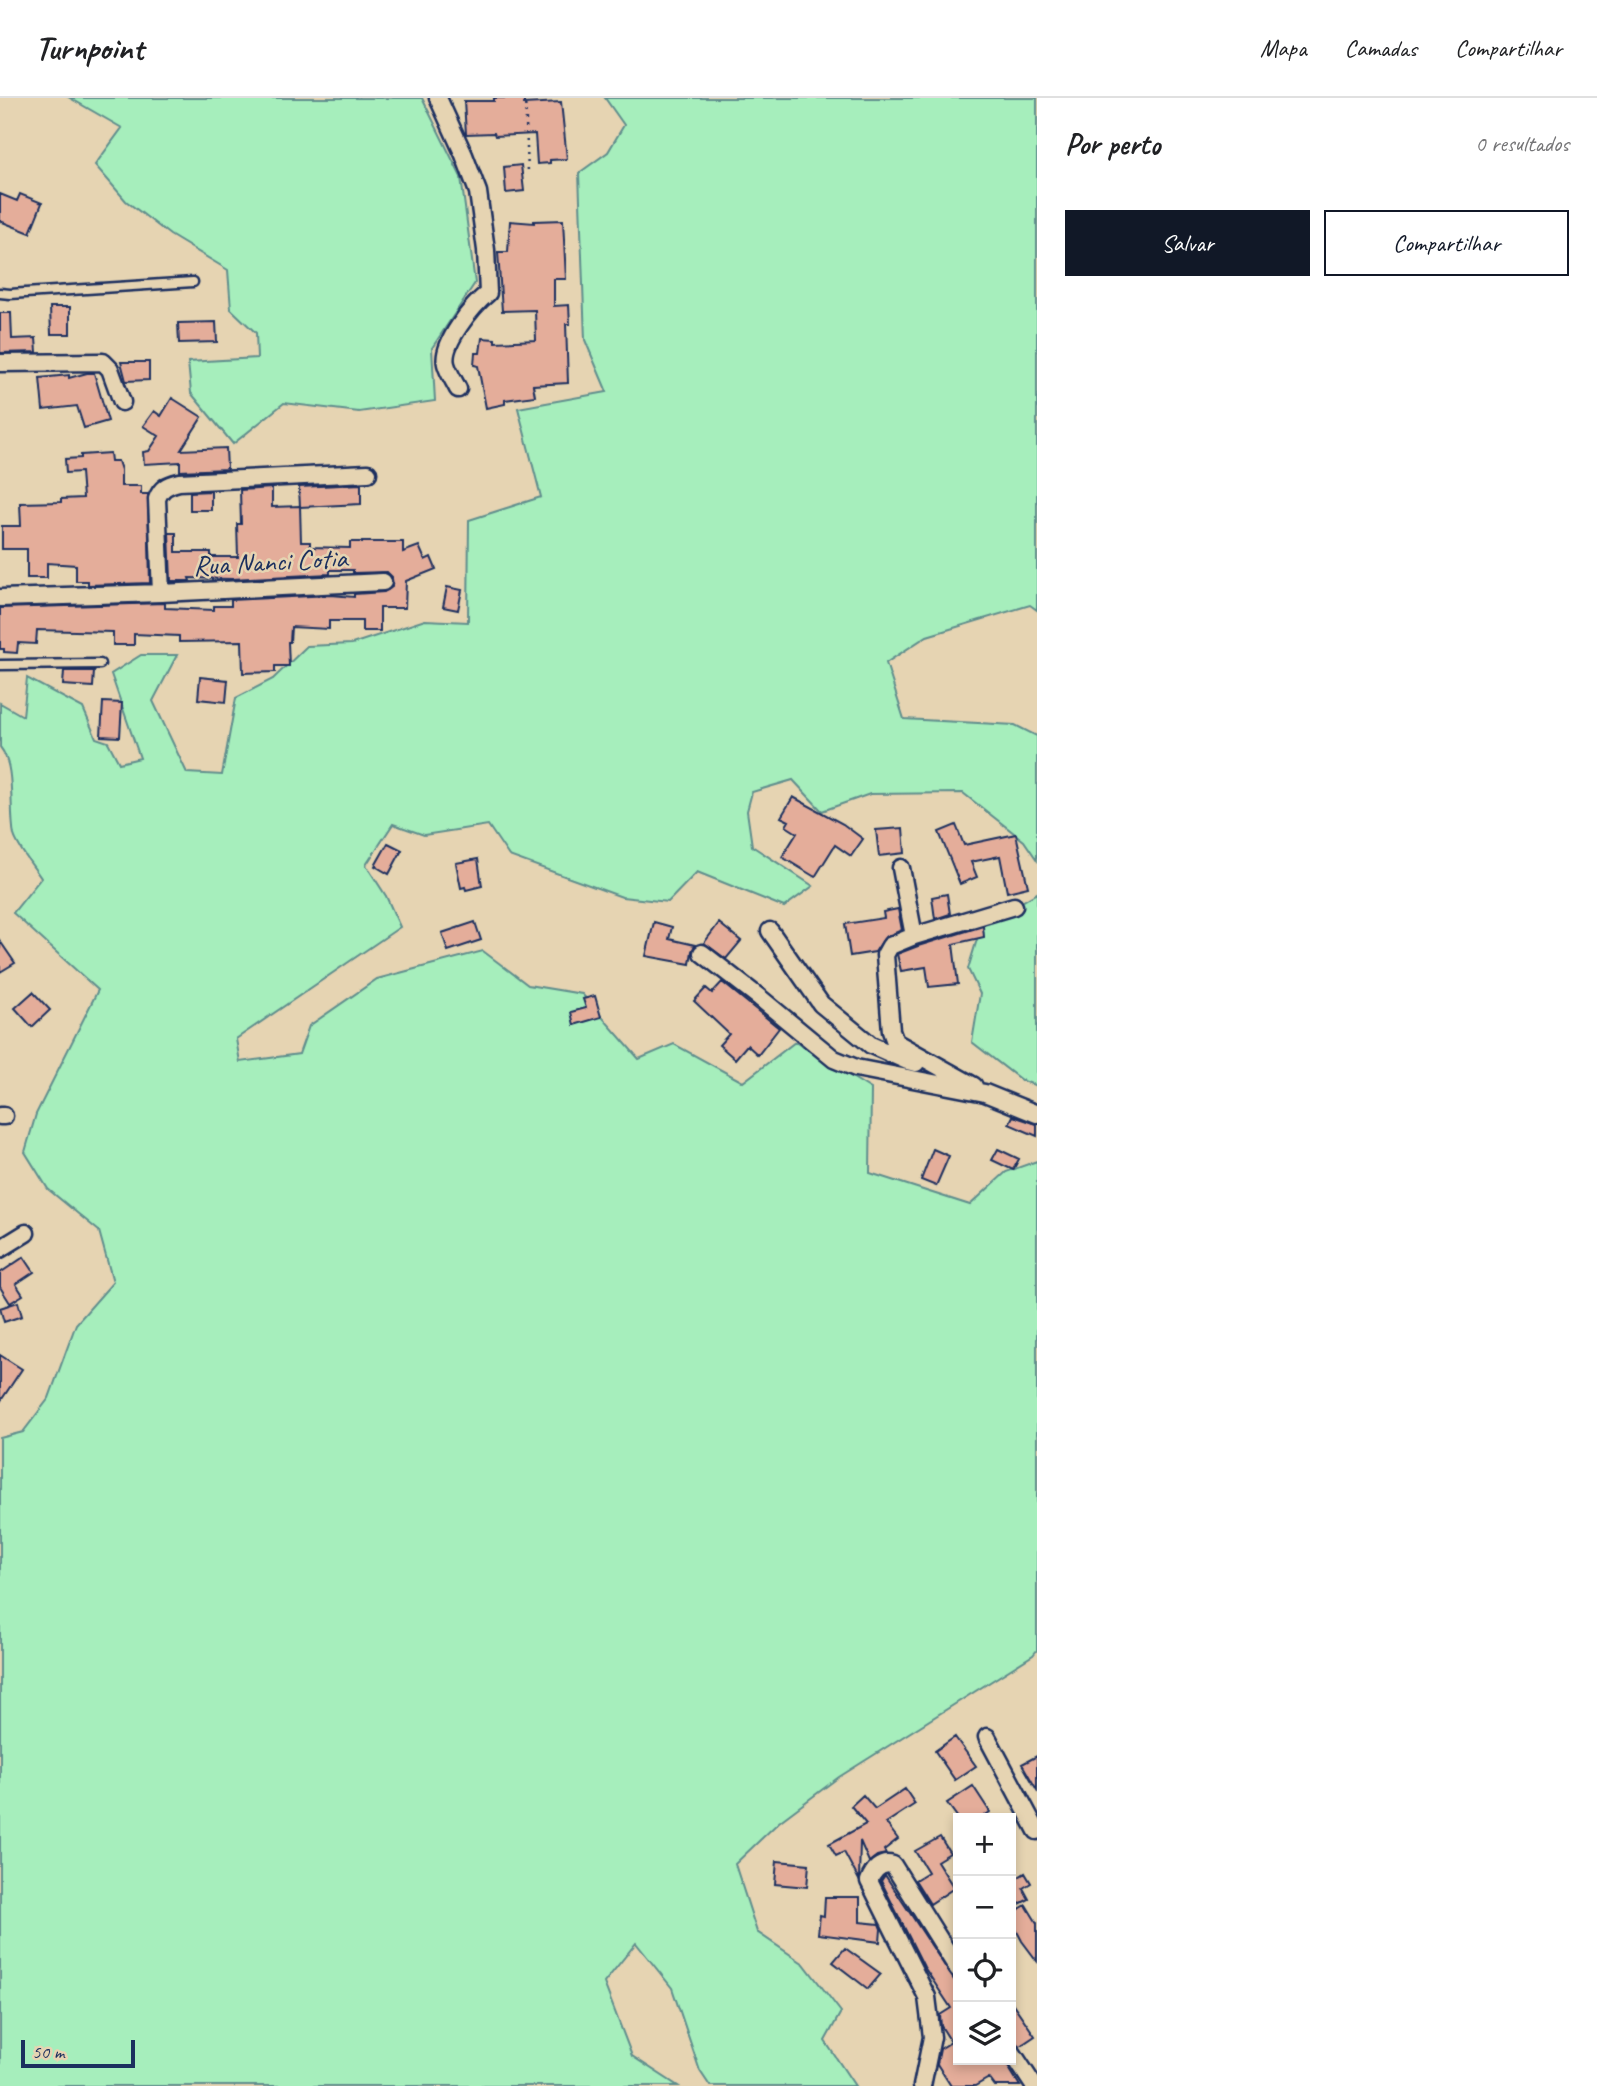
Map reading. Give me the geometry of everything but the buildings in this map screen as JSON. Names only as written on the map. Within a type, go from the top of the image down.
[{"type":"street","points":[[439,98],[478,192],[488,276],[488,293],[477,302],[449,343],[445,362],[458,389]]},
{"type":"street","points":[[0,363],[103,362],[110,369],[122,402]]},
{"type":"street","name":"Rua Nanci Cotia","points":[[161,593],[157,499],[160,490],[179,482],[368,473]]},
{"type":"street","name":"Rua Nanci Cotia","points":[[0,598],[383,582]]},
{"type":"street","points":[[901,868],[914,936]]},
{"type":"street","points":[[1014,906],[914,936],[886,951],[891,1031],[899,1045],[985,1093],[1037,1114]]},
{"type":"street","points":[[770,931],[821,1004],[871,1045],[907,1061],[942,1068]]},
{"type":"street","points":[[702,953],[834,1059],[856,1068],[985,1093]]},
{"type":"street","points":[[0,1249],[26,1233]]},
{"type":"street","points":[[987,1737],[1037,1831]]},
{"type":"street","points":[[922,2086],[932,2037],[927,1997],[869,1881],[873,1871],[882,1865],[893,1865],[953,1961]]},
{"type":"street","points":[[1016,2059],[1034,2086]]},
{"type":"lane","points":[[0,293],[193,282]]},
{"type":"lane","points":[[0,665],[100,664]]},
{"type":"path","points":[[525,98],[528,172]]},
{"type":"green space","points":[[70,98],[422,98],[461,177],[475,283],[432,348],[435,401],[359,412],[284,403],[233,444],[191,393],[188,362],[257,358],[256,333],[231,309],[228,270],[170,235],[126,201],[95,165],[122,128]]},
{"type":"green space","points":[[605,98],[1037,98],[1037,610],[1030,605],[927,636],[886,663],[904,719],[1015,725],[1037,736],[1037,860],[1024,841],[963,793],[870,794],[822,811],[793,780],[752,792],[747,811],[752,846],[813,886],[784,907],[697,872],[668,902],[622,897],[509,856],[488,825],[424,835],[393,824],[366,865],[386,896],[400,927],[236,1039],[240,1062],[299,1054],[309,1026],[377,979],[483,951],[528,985],[582,994],[639,1059],[674,1044],[743,1082],[795,1042],[871,1089],[870,1173],[970,1205],[1006,1172],[1037,1161],[1037,1650],[839,1777],[779,1822],[735,1864],[757,1932],[804,1964],[841,2012],[825,2041],[855,2086],[710,2086],[700,2071],[672,1988],[636,1943],[604,1983],[632,2056],[678,2086],[0,2086],[0,1438],[23,1432],[49,1398],[76,1324],[113,1282],[99,1231],[48,1189],[25,1152],[36,1114],[98,990],[13,913],[41,878],[14,835],[10,777],[5,755],[0,747],[0,703],[23,716],[27,678],[83,708],[96,738],[108,742],[119,763],[140,758],[111,674],[141,655],[177,655],[153,701],[187,773],[222,775],[236,698],[273,679],[307,646],[352,644],[425,620],[468,622],[469,520],[541,497],[518,408],[607,392],[585,340],[579,173],[608,152],[624,125]]},
{"type":"green space","points":[[1037,893],[1037,1086],[1021,1080],[972,1042],[980,994],[968,969],[981,926]]}]
